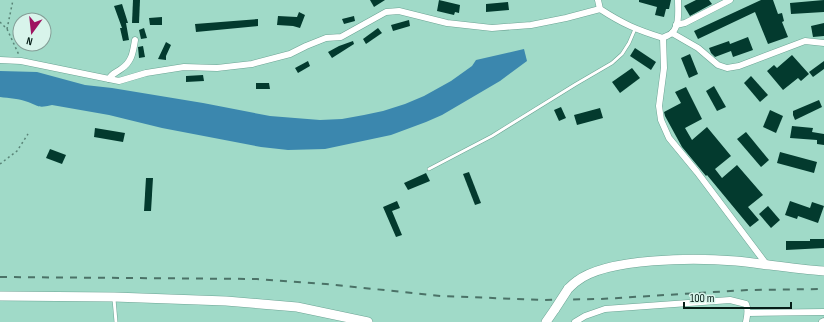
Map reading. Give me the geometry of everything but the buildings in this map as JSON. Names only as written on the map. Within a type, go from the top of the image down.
[{"type":"main road","points":[[546,322],[568,289],[577,280],[594,272],[622,264],[668,260],[734,261],[824,271]]},
{"type":"main road","points":[[0,296],[114,297],[226,301],[297,307],[368,322]]},
{"type":"street","points":[[598,0],[600,9],[622,23],[663,38],[672,33],[676,25],[678,16],[678,0]]},
{"type":"street","points":[[676,25],[684,23],[730,0]]},
{"type":"street","points":[[0,60],[21,60],[119,82],[146,73],[184,67],[217,68],[252,64],[290,54],[326,38],[341,37],[386,12],[399,11],[447,23],[492,28],[531,25],[600,9]]},
{"type":"street","points":[[672,33],[698,48],[718,65],[727,68],[739,66],[805,41],[824,43]]},
{"type":"street","points":[[663,38],[664,68],[659,106],[661,120],[669,138],[697,172],[767,265]]},
{"type":"street","points":[[108,79],[111,74],[125,66],[130,60],[134,40]]},
{"type":"street","points":[[575,322],[584,316],[605,309],[730,300],[746,304],[748,308],[746,322]]},
{"type":"street","points":[[748,313],[824,312]]},
{"type":"lane","points":[[429,169],[492,136],[612,63],[622,54],[629,44],[635,29]]},
{"type":"lane","points":[[114,297],[116,322]]},
{"type":"path","points":[[7,29],[12,0]]},
{"type":"path","points":[[0,22],[7,29],[21,60]]},
{"type":"path","points":[[0,164],[17,151],[28,134]]},
{"type":"water","points":[[524,49],[527,61],[500,81],[442,115],[391,135],[325,149],[288,150],[261,147],[162,128],[109,115],[52,105],[40,106],[22,100],[0,97],[0,71],[37,72],[85,85],[203,103],[270,116],[320,120],[342,119],[383,111],[405,104],[424,96],[451,81],[472,66],[476,60]]},
{"type":"railway","points":[[0,277],[257,279],[326,284],[441,296],[544,300],[601,299],[747,290],[824,289]]}]
